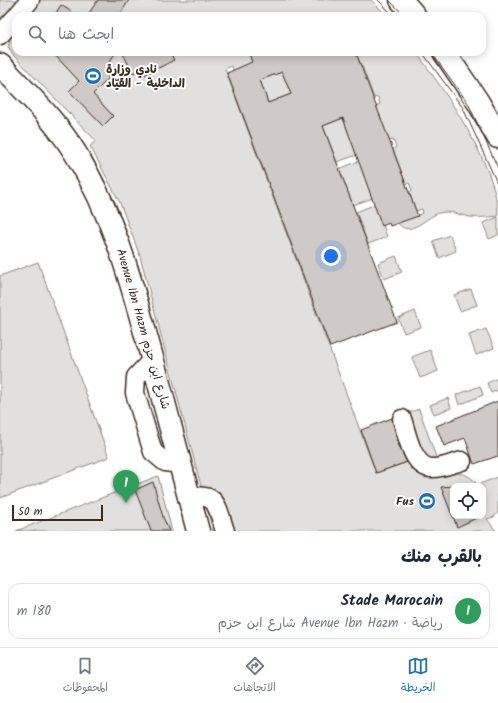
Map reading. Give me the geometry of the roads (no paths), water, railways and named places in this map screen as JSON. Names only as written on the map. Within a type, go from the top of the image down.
[{"type":"main road","points":[[401,0],[412,12]]},
{"type":"main road","points":[[447,56],[496,130]]},
{"type":"main road","name":"Avenue Ibn Hazm شارع ابن حزم","points":[[0,65],[40,107],[60,131],[90,179],[104,206],[121,249],[198,531]]},
{"type":"lane","points":[[20,12],[30,0]]},
{"type":"lane","points":[[0,35],[12,21]]},
{"type":"lane","points":[[402,419],[416,458],[423,465],[432,468],[462,461]]},
{"type":"lane","points":[[189,498],[203,495],[212,499],[217,506],[225,531]]},
{"type":"tram line","points":[[378,0],[390,12]]},
{"type":"tram line","points":[[389,0],[401,12]]},
{"type":"tram line","points":[[425,56],[463,108],[498,185]]},
{"type":"tram line","points":[[434,56],[468,103],[498,168]]},
{"type":"place","name":"نادي وزارة الداخلية - القيّاد","points":[[93,76]]},
{"type":"place","name":"Fus","points":[[427,501]]},
{"type":"place","name":"Stade Marocain","points":[[126,503]]}]
